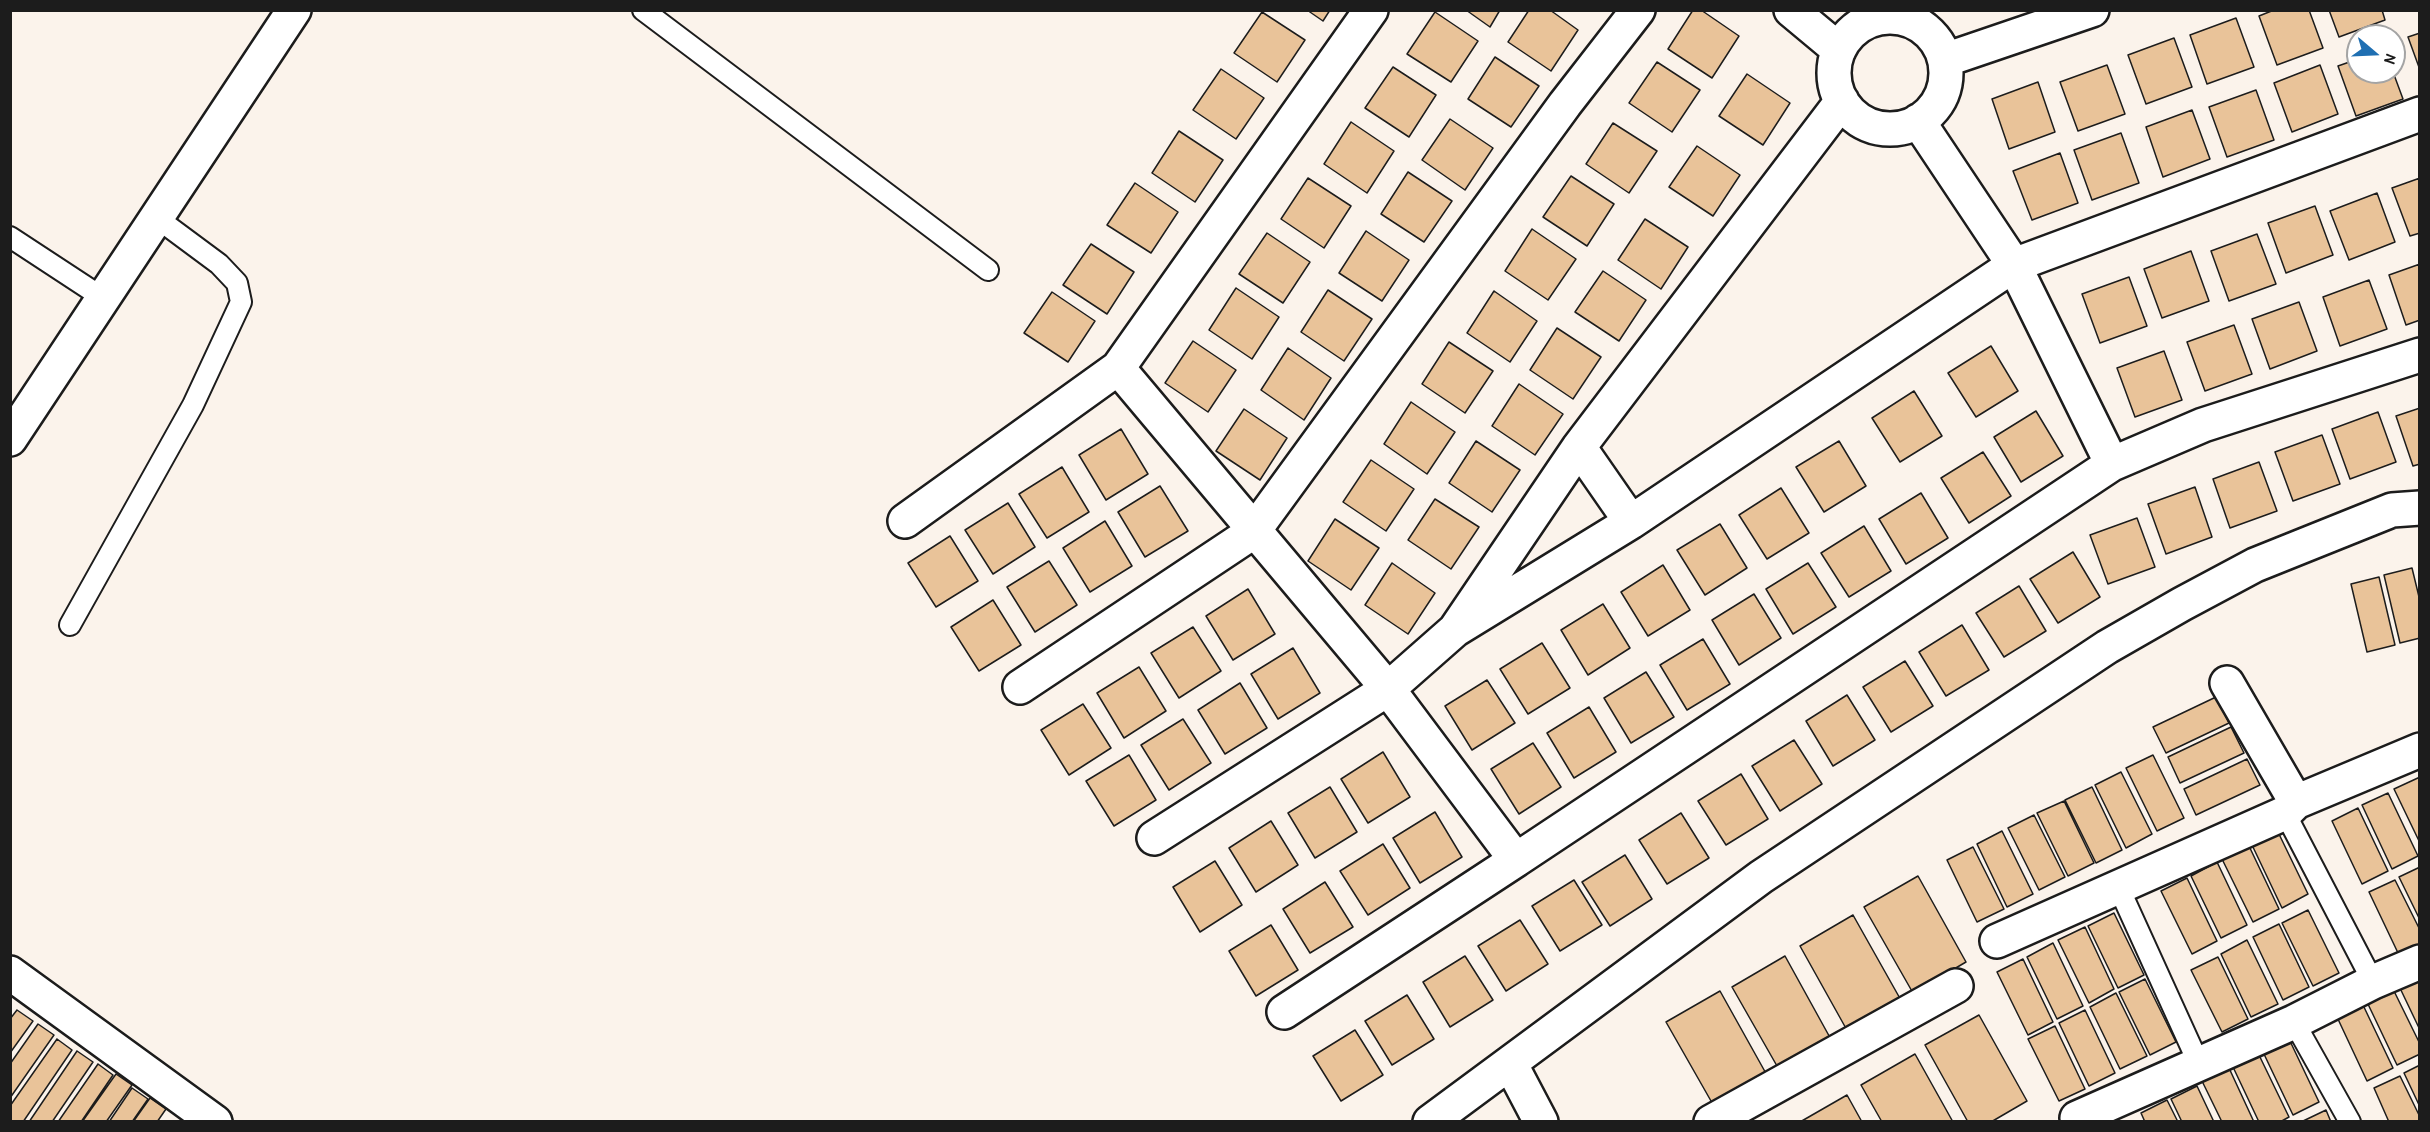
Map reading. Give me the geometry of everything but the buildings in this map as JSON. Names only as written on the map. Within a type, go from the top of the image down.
[{"type":"street","points":[[10,439],[294,10]]},
{"type":"street","points":[[905,521],[1118,368],[1371,10]]},
{"type":"street","points":[[1020,687],[1253,532],[1551,123],[1638,10]]},
{"type":"street","points":[[1791,10],[1839,50]]},
{"type":"street","points":[[1945,60],[2092,10]]},
{"type":"street","points":[[1917,16],[1938,44],[1945,60],[1946,78],[1941,95],[1932,110],[1918,121],[1902,128],[1884,129],[1867,124],[1853,114],[1842,101],[1835,76],[1839,50],[1848,35],[1862,24],[1878,18],[1917,16]]},
{"type":"street","points":[[1455,630],[1579,447],[1842,101]]},
{"type":"street","points":[[1154,838],[1388,689],[1455,630],[1631,522],[2014,265],[2420,114]]},
{"type":"street","points":[[1918,121],[2014,265],[2112,464]]},
{"type":"street","points":[[1284,1012],[2112,464],[2203,425],[2420,355]]},
{"type":"street","points":[[1118,368],[1253,532],[1388,689],[1516,860]]},
{"type":"street","points":[[1579,447],[1631,522]]},
{"type":"street","points":[[1430,1122],[1761,877],[2107,647],[2255,565],[2392,510],[2420,508]]},
{"type":"street","points":[[2227,683],[2290,807]]},
{"type":"street","points":[[1997,941],[2420,750]]},
{"type":"street","points":[[2077,1118],[2198,1062],[2294,1022],[2373,982],[2420,962]]},
{"type":"street","points":[[10,973],[206,1119]]},
{"type":"street","points":[[1712,1122],[1956,986]]},
{"type":"street","points":[[1510,1063],[1541,1122]]},
{"type":"lane","points":[[644,10],[988,270]]},
{"type":"lane","points":[[70,625],[193,405],[241,302],[237,283],[219,264],[157,218]]},
{"type":"lane","points":[[10,237],[104,298]]},
{"type":"lane","points":[[2290,807],[2373,982]]},
{"type":"lane","points":[[2118,886],[2198,1062]]},
{"type":"lane","points":[[2294,1022],[2350,1122]]}]
